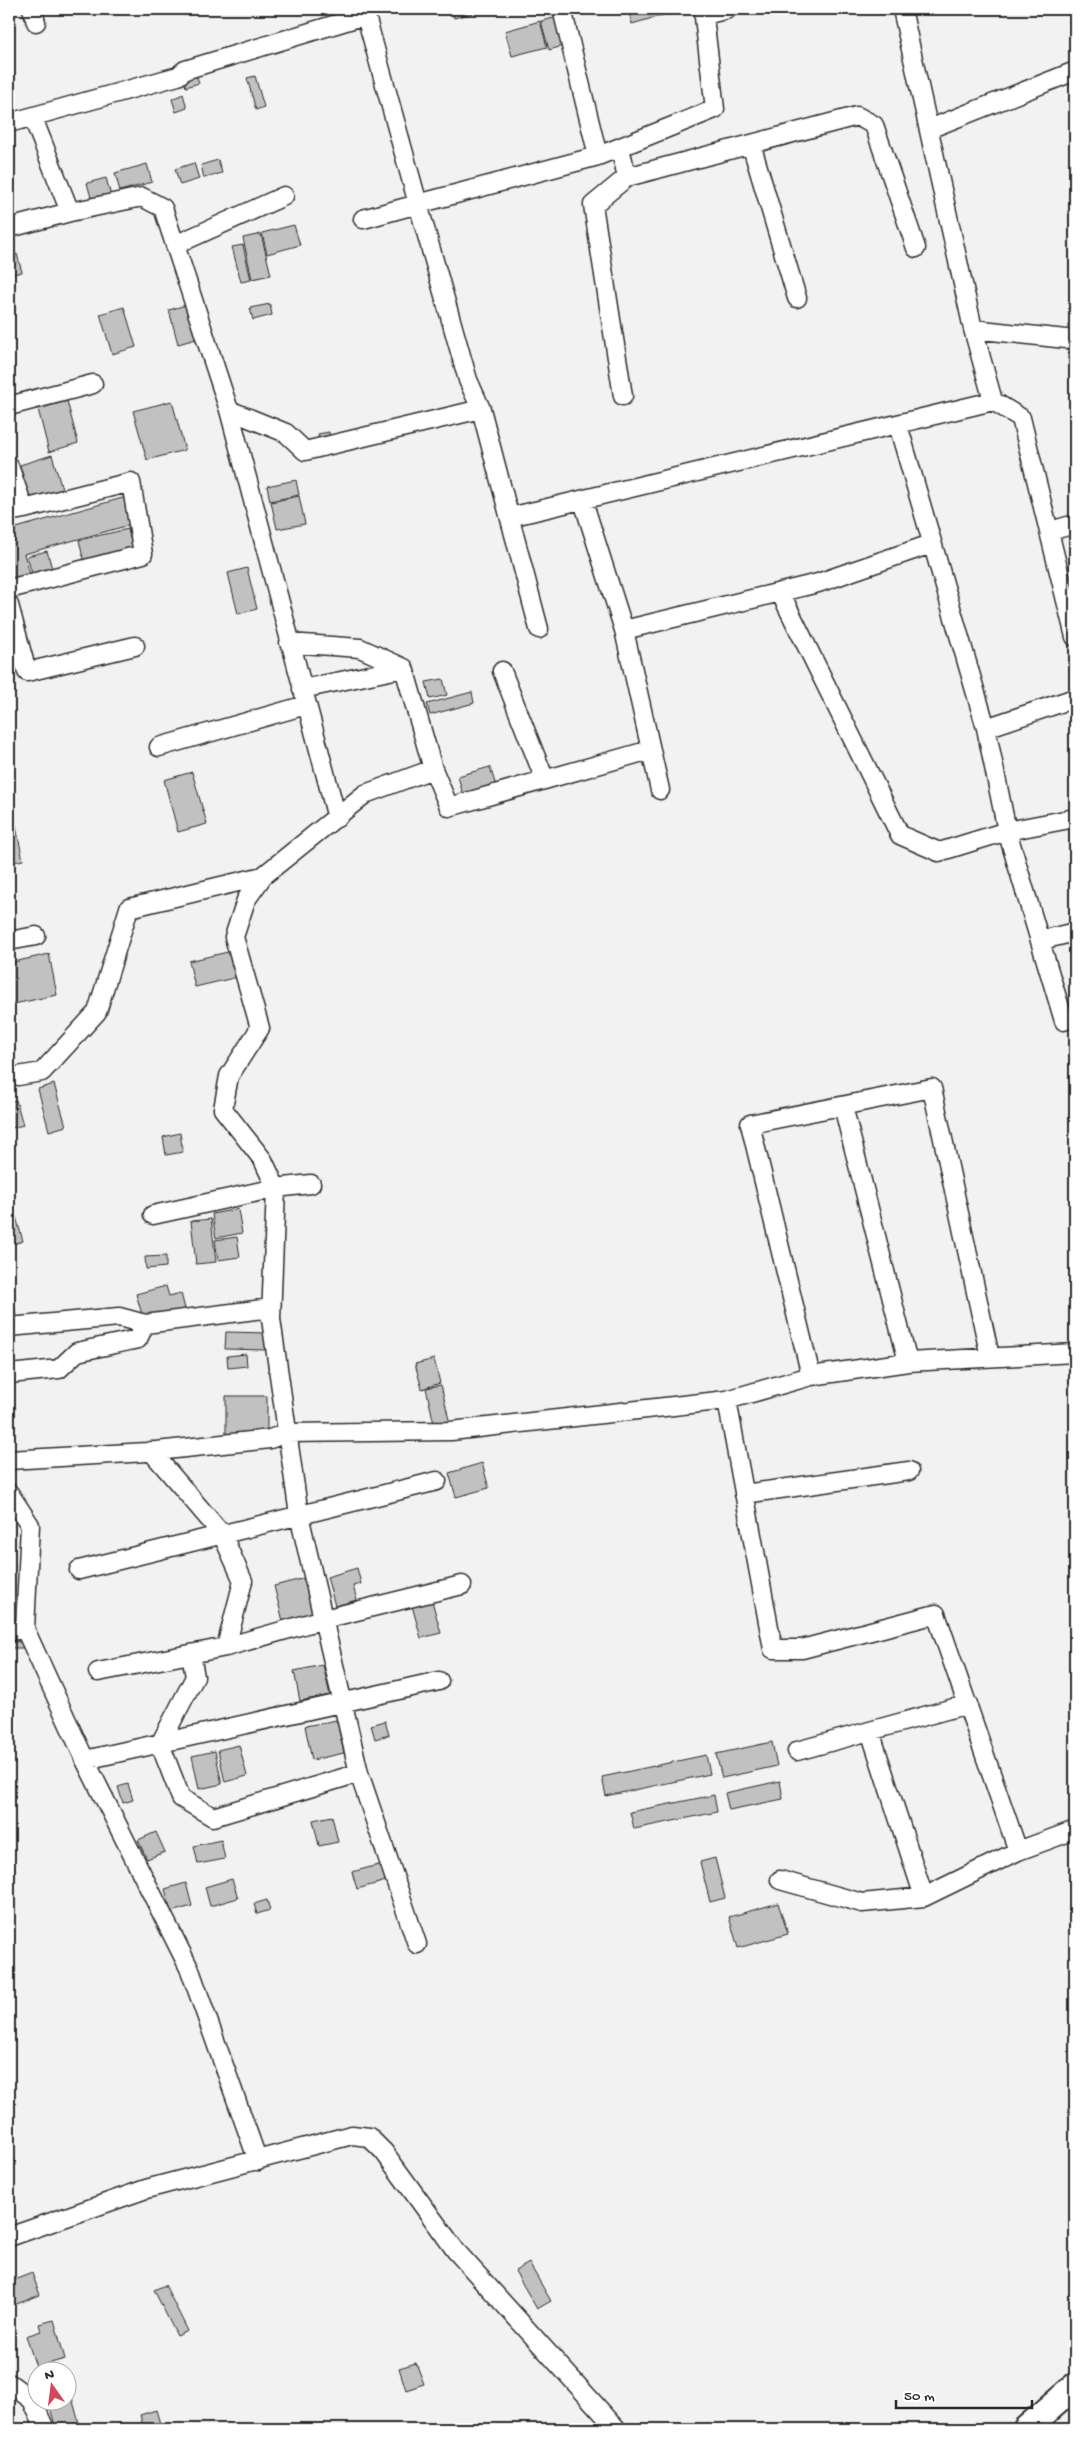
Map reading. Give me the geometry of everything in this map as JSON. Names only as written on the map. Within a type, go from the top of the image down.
[{"type":"main road","points":[[1026,2429],[1075,2386]]},
{"type":"street","points":[[562,9],[598,156]]},
{"type":"street","points":[[362,219],[598,156],[715,109],[704,12],[728,9]]},
{"type":"street","points":[[902,9],[973,329],[992,401]]},
{"type":"street","points":[[9,123],[33,118],[178,76],[185,70],[365,12],[468,380],[481,409],[539,629]]},
{"type":"street","points":[[928,128],[1075,71]]},
{"type":"street","points":[[623,396],[593,205],[627,177],[857,116],[874,125],[916,248]]},
{"type":"street","points":[[33,118],[70,212]]},
{"type":"street","points":[[751,144],[797,298]]},
{"type":"street","points":[[620,148],[627,177]]},
{"type":"street","points":[[175,245],[284,196]]},
{"type":"street","points":[[9,228],[70,212],[142,197],[163,208],[229,410],[336,818]]},
{"type":"street","points":[[973,329],[1075,340]]},
{"type":"street","points":[[9,406],[92,384]]},
{"type":"street","points":[[510,517],[583,501],[992,401],[1021,418],[1075,637]]},
{"type":"street","points":[[229,410],[286,433],[305,451],[481,409]]},
{"type":"street","points":[[898,425],[986,728],[1007,831],[1042,940],[1064,1021]]},
{"type":"street","points":[[9,466],[16,511],[131,482],[143,554],[9,589]]},
{"type":"street","points":[[583,501],[624,630],[660,790]]},
{"type":"street","points":[[1050,531],[1075,524]]},
{"type":"street","points":[[624,630],[818,583],[931,544]]},
{"type":"street","points":[[780,592],[900,835],[939,852],[1007,831],[1075,818]]},
{"type":"street","points":[[9,605],[27,672],[135,646]]},
{"type":"street","points":[[289,643],[360,648],[404,668],[433,769],[449,808],[650,750]]},
{"type":"street","points":[[160,747],[304,697],[404,668]]},
{"type":"street","points":[[502,672],[545,780]]},
{"type":"street","points":[[986,728],[1075,698]]},
{"type":"street","points":[[417,1944],[359,1773],[300,1515],[286,1433],[271,1308],[276,1188],[263,1160],[224,1109],[229,1076],[260,1028],[234,937],[246,900],[263,876],[365,794],[433,769]]},
{"type":"street","points":[[18,1076],[42,1072],[97,1012],[129,908],[263,876]]},
{"type":"street","points":[[1042,940],[1075,932]]},
{"type":"street","points":[[9,941],[36,936]]},
{"type":"street","points":[[812,1376],[750,1124],[932,1088],[990,1357]]},
{"type":"street","points":[[844,1106],[908,1362]]},
{"type":"street","points":[[153,1215],[276,1188],[311,1184]]},
{"type":"street","points":[[9,1327],[119,1317],[145,1324],[271,1308]]},
{"type":"street","points":[[9,1374],[59,1369],[77,1352],[138,1339],[145,1324]]},
{"type":"street","points":[[9,1460],[152,1451],[270,1439],[286,1433],[451,1431],[727,1400],[812,1376],[908,1362],[1075,1353]]},
{"type":"street","points":[[727,1400],[773,1649],[802,1649],[936,1614],[1018,1850]]},
{"type":"street","points":[[152,1451],[222,1534],[243,1581],[226,1647]]},
{"type":"street","points":[[744,1494],[909,1470]]},
{"type":"street","points":[[79,1570],[437,1481]]},
{"type":"street","points":[[9,1494],[30,1525],[17,1630],[190,1970],[258,2161]]},
{"type":"street","points":[[98,1672],[226,1647],[324,1619],[462,1586]]},
{"type":"street","points":[[191,1654],[195,1677],[160,1744],[180,1798],[213,1817],[359,1773]]},
{"type":"street","points":[[84,1760],[342,1704],[439,1680]]},
{"type":"street","points":[[797,1751],[968,1704]]},
{"type":"street","points":[[870,1731],[924,1897]]},
{"type":"street","points":[[780,1880],[862,1904],[924,1897],[1018,1850],[1075,1830]]},
{"type":"street","points":[[9,2237],[146,2189],[352,2135],[369,2137],[384,2152],[456,2251],[617,2429]]},
{"type":"street","points":[[9,2383],[32,2400],[45,2429]]},
{"type":"building","points":[[451,9],[488,9],[454,18]]},
{"type":"building","points":[[628,9],[677,9],[677,11],[632,24]]},
{"type":"building","points":[[562,16],[570,44],[549,50],[541,21]]},
{"type":"building","points":[[540,21],[547,47],[512,56],[505,31]]},
{"type":"building","points":[[195,71],[199,83],[186,87],[182,75]]},
{"type":"building","points":[[255,76],[264,107],[256,110],[247,78]]},
{"type":"building","points":[[183,94],[187,108],[176,112],[172,99]]},
{"type":"building","points":[[218,160],[222,173],[204,178],[201,165]]},
{"type":"building","points":[[194,163],[199,179],[180,185],[175,169]]},
{"type":"building","points":[[147,164],[152,182],[120,191],[115,173]]},
{"type":"building","points":[[106,178],[111,196],[92,201],[87,183]]},
{"type":"building","points":[[294,225],[300,245],[267,254],[262,233]]},
{"type":"building","points":[[261,234],[271,275],[252,279],[243,238]]},
{"type":"building","points":[[243,245],[251,280],[241,282],[232,247]]},
{"type":"building","points":[[17,254],[22,272],[9,275],[9,257]]},
{"type":"building","points":[[270,304],[272,315],[253,320],[250,308]]},
{"type":"building","points":[[186,305],[196,339],[178,344],[169,310]]},
{"type":"building","points":[[124,307],[136,347],[112,354],[100,314]]},
{"type":"building","points":[[67,401],[78,443],[49,452],[38,409]]},
{"type":"building","points":[[172,401],[185,450],[147,460],[133,411]]},
{"type":"building","points":[[329,432],[330,441],[319,443],[318,434]]},
{"type":"building","points":[[52,455],[64,496],[31,506],[20,465]]},
{"type":"building","points":[[296,480],[299,495],[270,501],[267,486]]},
{"type":"building","points":[[299,496],[305,524],[277,529],[271,502]]},
{"type":"building","points":[[126,497],[133,524],[24,554],[32,581],[9,588],[9,530]]},
{"type":"building","points":[[128,529],[134,556],[85,567],[79,540]]},
{"type":"building","points":[[47,551],[53,572],[33,577],[27,556]]},
{"type":"building","points":[[247,568],[257,609],[238,614],[228,573]]},
{"type":"building","points":[[443,679],[447,695],[430,699],[426,682]]},
{"type":"building","points":[[472,692],[474,703],[430,715],[427,704]]},
{"type":"building","points":[[490,767],[496,786],[463,795],[458,776]]},
{"type":"building","points":[[192,772],[207,824],[178,832],[164,780]]},
{"type":"building","points":[[14,817],[23,860],[9,863],[9,818]]},
{"type":"building","points":[[232,951],[238,977],[195,987],[189,961]]},
{"type":"building","points":[[49,954],[57,995],[9,1005],[9,963]]},
{"type":"building","points":[[54,1084],[66,1126],[49,1131],[38,1089]]},
{"type":"building","points":[[16,1100],[23,1125],[9,1129],[9,1102]]},
{"type":"building","points":[[180,1133],[183,1152],[166,1155],[163,1137]]},
{"type":"building","points":[[238,1209],[242,1233],[216,1238],[212,1214]]},
{"type":"building","points":[[16,1217],[23,1241],[9,1245],[9,1220]]},
{"type":"building","points":[[211,1219],[216,1262],[196,1264],[191,1221]]},
{"type":"building","points":[[237,1237],[240,1257],[218,1260],[215,1240]]},
{"type":"building","points":[[166,1256],[166,1267],[146,1269],[145,1257]]},
{"type":"building","points":[[9,1285],[11,1285],[16,1317],[9,1318]]},
{"type":"building","points":[[166,1286],[169,1296],[181,1293],[185,1309],[144,1321],[136,1294]]},
{"type":"building","points":[[226,1332],[268,1333],[267,1350],[225,1349]]},
{"type":"building","points":[[246,1354],[247,1366],[228,1368],[227,1356]]},
{"type":"building","points":[[434,1359],[440,1383],[422,1389],[415,1364]]},
{"type":"building","points":[[441,1385],[450,1424],[435,1428],[426,1388]]},
{"type":"building","points":[[226,1396],[267,1396],[267,1437],[226,1437]]},
{"type":"building","points":[[482,1463],[489,1488],[456,1497],[449,1473]]},
{"type":"building","points":[[357,1568],[361,1584],[353,1586],[357,1600],[335,1606],[327,1577]]},
{"type":"building","points":[[305,1578],[314,1612],[283,1621],[274,1586]]},
{"type":"building","points":[[432,1601],[441,1633],[421,1638],[412,1606]]},
{"type":"building","points":[[9,1642],[25,1642],[25,1648],[9,1648]]},
{"type":"building","points":[[323,1665],[330,1695],[300,1701],[294,1671]]},
{"type":"building","points":[[337,1720],[344,1753],[312,1760],[305,1726]]},
{"type":"building","points":[[385,1721],[389,1735],[375,1739],[371,1725]]},
{"type":"building","points":[[772,1742],[777,1766],[722,1778],[716,1754]]},
{"type":"building","points":[[239,1745],[247,1776],[225,1782],[218,1750]]},
{"type":"building","points":[[215,1751],[222,1784],[199,1789],[192,1756]]},
{"type":"building","points":[[706,1755],[710,1774],[606,1796],[602,1777]]},
{"type":"building","points":[[780,1781],[783,1799],[729,1810],[725,1793]]},
{"type":"building","points":[[128,1784],[133,1800],[123,1803],[118,1787]]},
{"type":"building","points":[[714,1795],[717,1812],[634,1829],[630,1812]]},
{"type":"building","points":[[332,1816],[338,1842],[319,1846],[313,1820]]},
{"type":"building","points":[[156,1832],[165,1852],[147,1859],[138,1840]]},
{"type":"building","points":[[221,1840],[225,1859],[198,1864],[194,1846]]},
{"type":"building","points":[[715,1858],[725,1898],[710,1902],[700,1862]]},
{"type":"building","points":[[382,1864],[386,1881],[357,1889],[352,1872]]},
{"type":"building","points":[[232,1879],[238,1898],[210,1906],[205,1887]]},
{"type":"building","points":[[186,1883],[192,1906],[171,1912],[165,1889]]},
{"type":"building","points":[[267,1900],[270,1910],[257,1914],[254,1904]]},
{"type":"building","points":[[778,1903],[788,1934],[738,1948],[729,1917]]},
{"type":"building","points":[[529,2263],[551,2301],[537,2309],[515,2271]]},
{"type":"building","points":[[32,2273],[40,2295],[14,2305],[9,2291],[9,2282]]},
{"type":"building","points":[[165,2285],[188,2331],[177,2336],[154,2290]]},
{"type":"building","points":[[54,2320],[65,2359],[34,2360],[26,2336],[41,2331],[39,2324]]},
{"type":"building","points":[[416,2363],[424,2384],[406,2390],[399,2368]]},
{"type":"building","points":[[51,2410],[75,2410],[80,2426],[56,2429]]},
{"type":"building","points":[[156,2410],[161,2427],[144,2429],[140,2415]]}]
